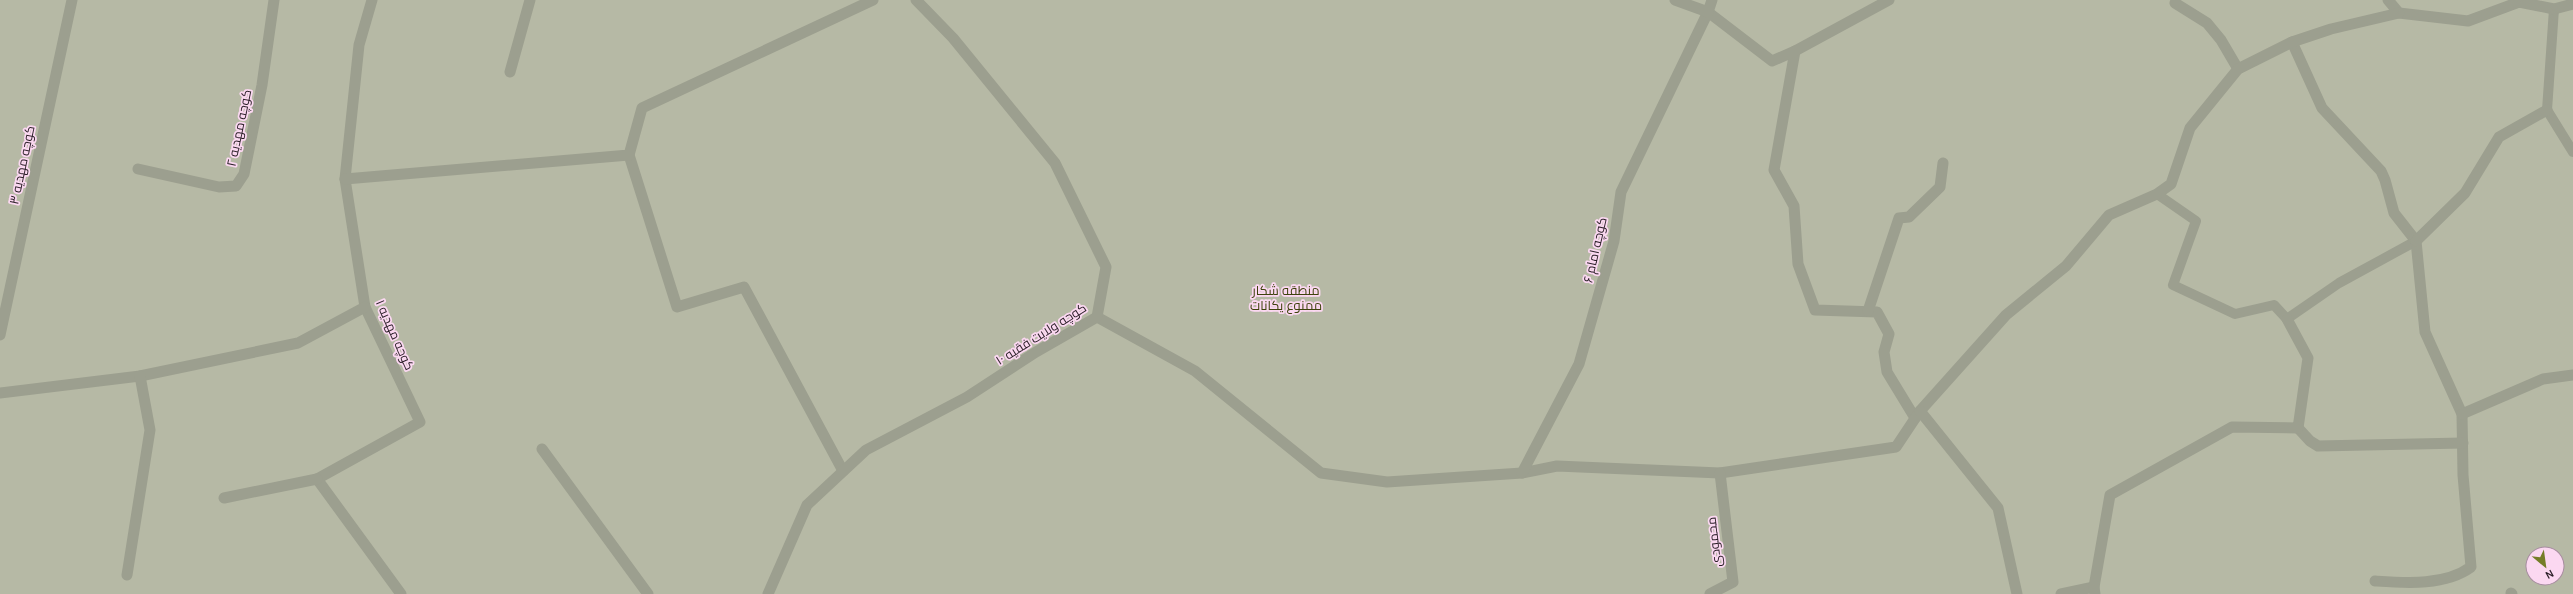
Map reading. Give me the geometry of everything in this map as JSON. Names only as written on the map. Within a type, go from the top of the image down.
[{"type":"street","name":"کوچه مهدیه ۳","points":[[0,335],[72,0]]},
{"type":"street","name":"کوچه مهدیه ۲","points":[[138,169],[219,187],[236,186],[244,174],[261,92],[274,0]]},
{"type":"street","name":"کوچه مهدیه ۱","points":[[317,479],[420,422],[365,307],[344,180],[359,45],[372,0]]},
{"type":"street","points":[[510,72],[530,0]]},
{"type":"street","points":[[843,471],[744,287],[677,307],[629,155],[642,108],[873,0]]},
{"type":"street","name":"کوچه ولایت فقیه ۱۰","points":[[768,594],[807,505],[866,450],[968,396],[1036,352],[1097,317],[1106,267],[1055,163],[953,38],[916,0]]},
{"type":"street","points":[[1675,0],[1708,12],[1772,61],[1795,51],[1889,0]]},
{"type":"street","name":"کوچه امام ۶","points":[[1522,473],[1579,364],[1614,241],[1620,192],[1708,12],[1712,0]]},
{"type":"street","points":[[2388,0],[2399,12]]},
{"type":"street","points":[[1097,317],[1195,371],[1321,473],[1388,482],[1522,473],[1558,466],[1720,473],[1896,447],[1918,415],[2006,315],[2066,266],[2109,215],[2157,194],[2171,184],[2190,128],[2238,69],[2292,42],[2331,29],[2399,12],[2468,21],[2519,2],[2554,9],[2573,4]]},
{"type":"street","points":[[2175,3],[2207,23],[2221,40],[2238,69]]},
{"type":"street","points":[[2292,42],[2322,108],[2381,171],[2386,180],[2394,213],[2416,241],[2424,332],[2462,414],[2463,475],[2471,566],[2463,573],[2416,589],[2375,581]]},
{"type":"street","points":[[1795,51],[1774,170],[1794,206],[1798,264],[1815,310],[1877,312],[1889,334],[1884,352],[1888,372],[1918,415],[1998,508],[2017,594]]},
{"type":"street","points":[[2416,241],[2465,193],[2499,137],[2547,110]]},
{"type":"street","points":[[344,180],[629,155]]},
{"type":"street","points":[[1868,311],[1899,218],[1909,217],[1940,187],[1943,163]]},
{"type":"street","points":[[0,393],[140,376],[298,343],[365,307]]},
{"type":"street","points":[[2287,319],[2308,358],[2298,428]]},
{"type":"street","points":[[2462,414],[2542,379],[2573,375]]},
{"type":"street","points":[[127,575],[150,430],[140,376]]},
{"type":"street","points":[[2061,594],[2095,591],[2110,495],[2232,427],[2298,428],[2310,441],[2318,446],[2463,443]]},
{"type":"street","points":[[542,449],[648,594]]},
{"type":"street","name":"محمودی","points":[[1710,594],[1734,582],[1720,473]]},
{"type":"street","points":[[224,498],[317,479],[401,594]]},
{"type":"lane","points":[[2554,9],[2547,110],[2573,152]]},
{"type":"lane","points":[[2157,194],[2196,221],[2173,285],[2234,314],[2274,305],[2287,319],[2339,283],[2416,241]]},
{"type":"green space","name":"منطقه شکار ممنوع یکانات","points":[[0,0],[2573,0],[2573,594],[0,594]]}]
